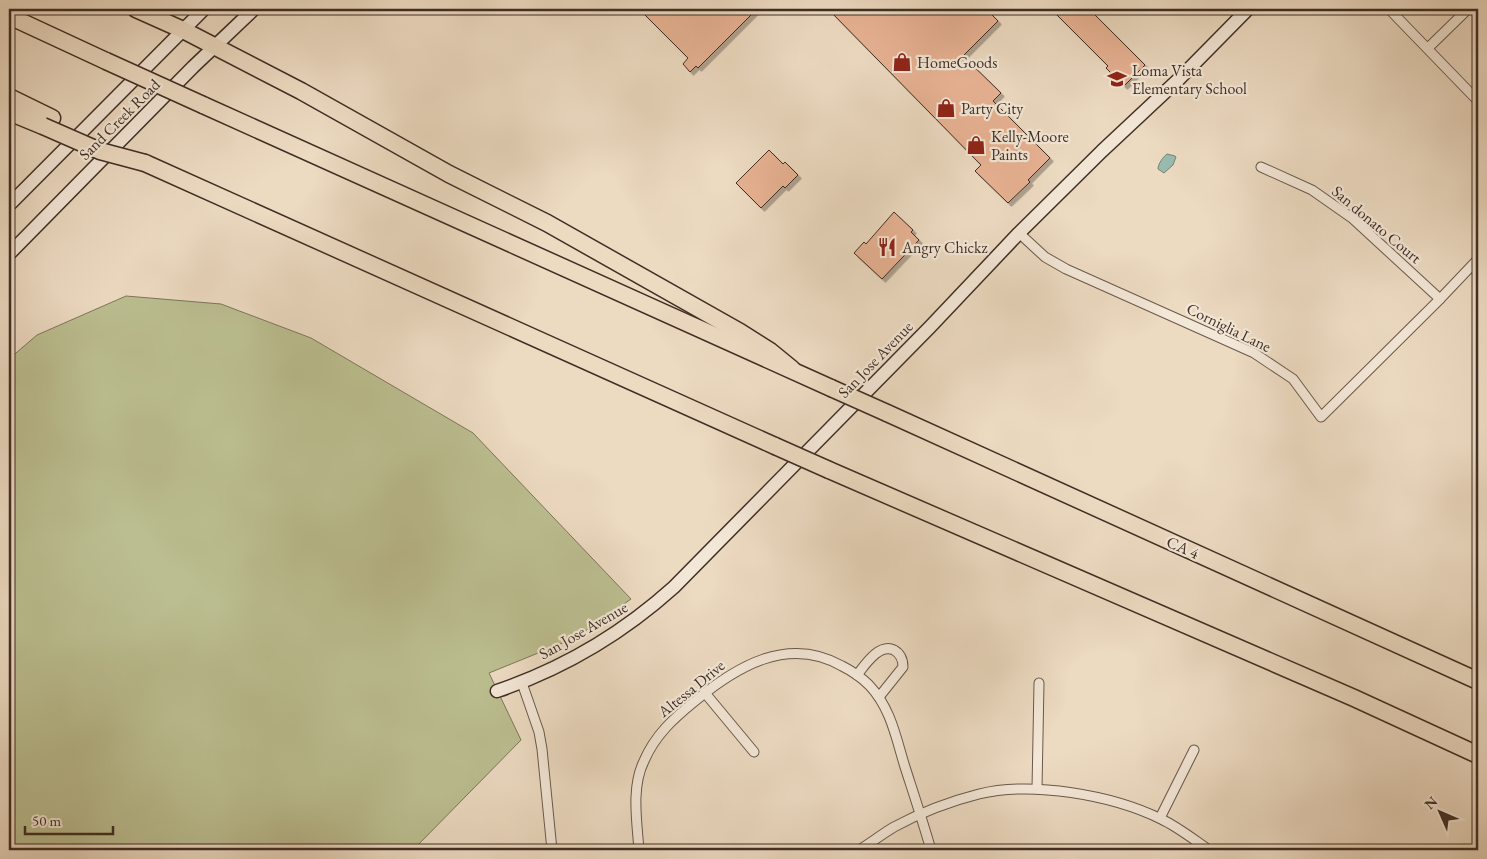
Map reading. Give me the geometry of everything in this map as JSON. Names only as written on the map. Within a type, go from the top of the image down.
[{"type":"highway","points":[[136,9],[183,30],[301,91],[449,174],[547,223],[770,350],[792,369]]},
{"type":"highway","name":"CA 4","points":[[9,16],[1478,681]]},
{"type":"highway","points":[[9,97],[48,122]]},
{"type":"highway","points":[[9,112],[48,122],[145,163],[829,470],[1478,754]]},
{"type":"street","name":"Sand Creek Road","points":[[9,205],[204,9]]},
{"type":"street","name":"Sand Creek Road","points":[[9,254],[214,46],[254,9]]},
{"type":"street","name":"San Jose Avenue","points":[[497,692],[522,683],[582,653],[638,618],[674,587],[930,327],[1019,233],[1102,151],[1179,79],[1248,9]]},
{"type":"street","points":[[1389,9],[1478,101]]},
{"type":"street","points":[[1428,48],[1468,9]]},
{"type":"street","name":"San donato Court","points":[[1261,167],[1312,190],[1352,218],[1440,299]]},
{"type":"street","name":"Corniglia Lane","points":[[1019,233],[1045,257],[1066,269],[1254,353],[1293,379],[1322,417],[1478,259]]},
{"type":"street","points":[[857,675],[875,654],[885,649],[893,650],[899,654],[903,660],[903,667],[879,697]]},
{"type":"street","name":"Altessa Drive","points":[[639,850],[636,809],[638,783],[643,762],[654,742],[671,720],[735,672],[756,661],[793,654],[813,655],[831,660],[857,675],[879,697],[892,721],[931,850]]},
{"type":"street","points":[[1037,789],[1039,682]]},
{"type":"street","points":[[522,683],[539,732],[552,850]]},
{"type":"street","points":[[705,693],[754,752]]},
{"type":"street","points":[[1160,818],[1194,750]]},
{"type":"street","points":[[859,850],[895,827],[954,802],[981,794],[1037,789],[1098,797],[1160,818],[1180,829],[1209,850]]},
{"type":"green space","points":[[126,296],[221,304],[311,338],[473,433],[631,599],[575,638],[489,673],[521,740],[413,850],[9,850],[9,359],[37,335]]},
{"type":"water","points":[[1167,154],[1176,157],[1173,165],[1164,173],[1158,167]]},
{"type":"building","points":[[639,9],[757,9],[698,68],[696,66],[690,72],[683,64],[688,58]]},
{"type":"building","points":[[828,9],[986,9],[998,21],[963,56],[1001,93],[993,101],[1050,158],[1028,180],[1030,182],[1008,203],[975,171],[981,165]]},
{"type":"building","points":[[1051,9],[1089,9],[1145,65],[1124,86],[1106,68],[1108,66]]},
{"type":"building","points":[[769,150],[798,175],[785,188],[783,186],[761,208],[736,183]]},
{"type":"building","points":[[894,212],[913,230],[911,232],[919,240],[882,279],[854,253],[864,242],[866,244]]},
{"type":"place","name":"HomeGoods","points":[[902,62]]},
{"type":"place","name":"Loma Vista Elementary School","points":[[1117,79]]},
{"type":"place","name":"Party City","points":[[946,108]]},
{"type":"place","name":"Kelly-Moore Paints","points":[[976,145]]},
{"type":"place","name":"Angry Chickz","points":[[887,247]]}]
